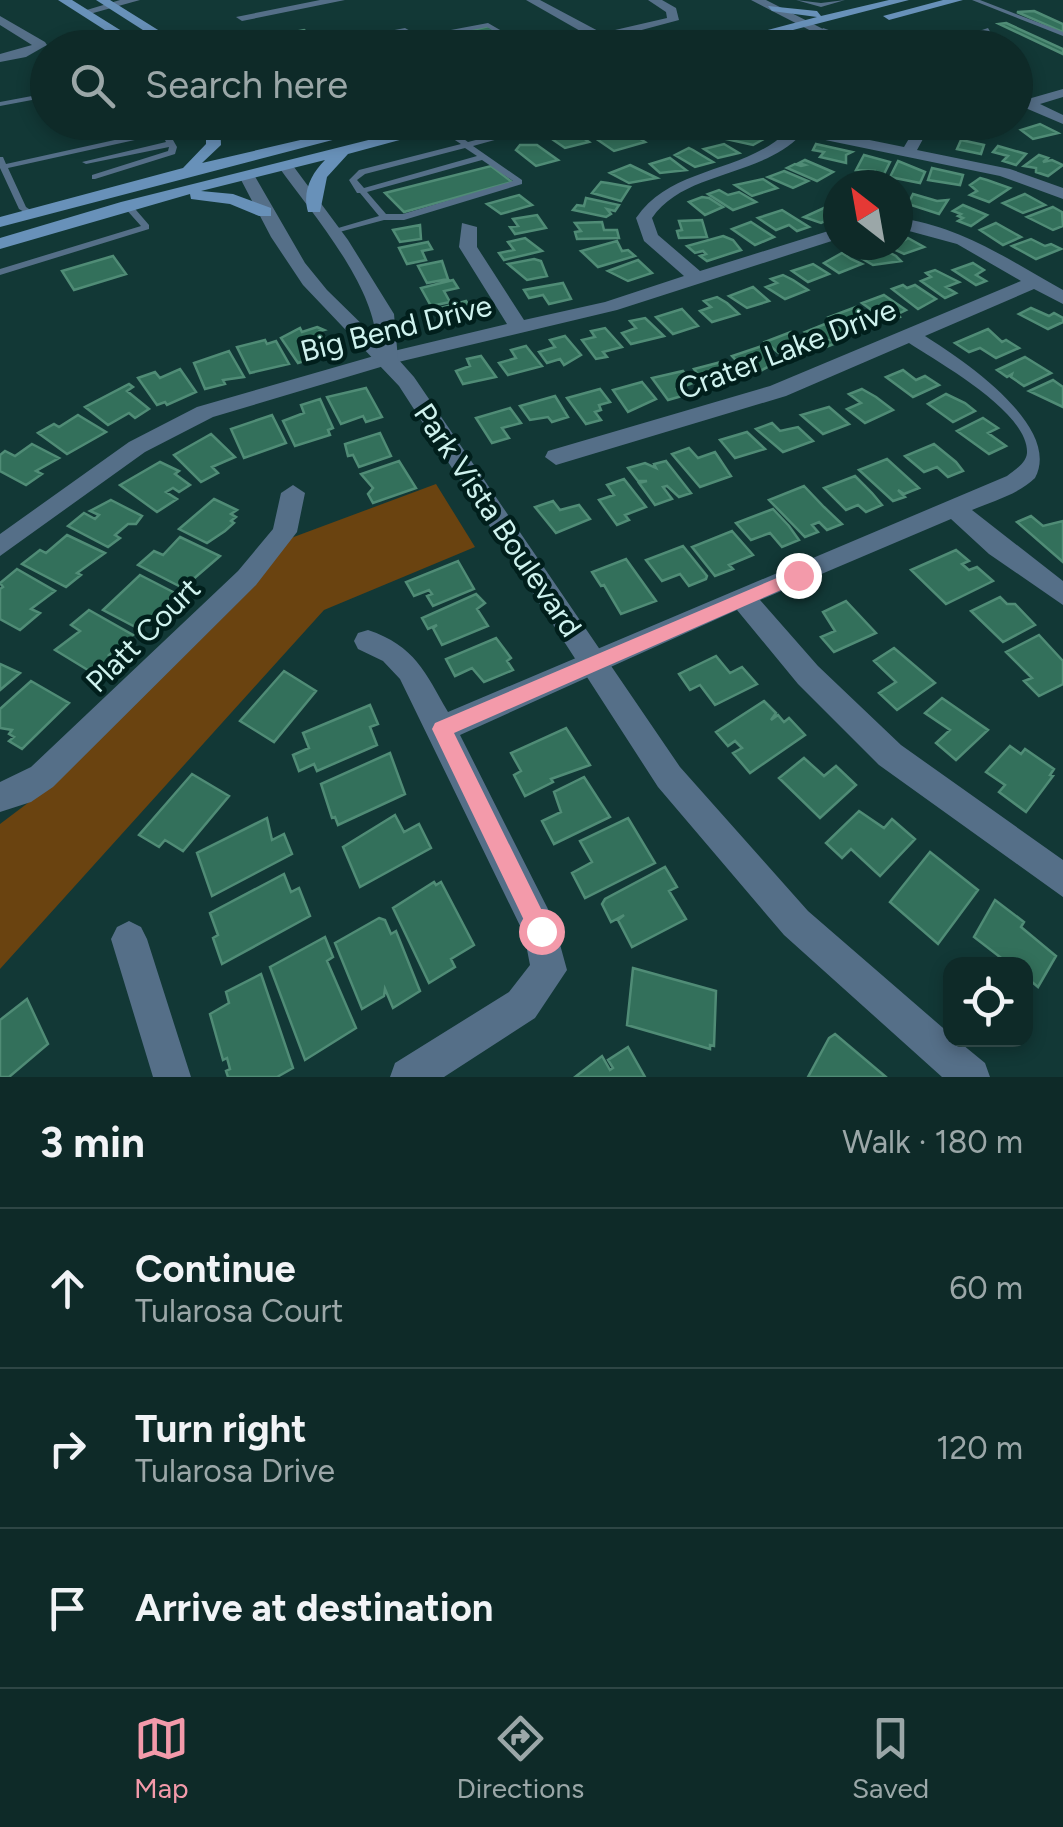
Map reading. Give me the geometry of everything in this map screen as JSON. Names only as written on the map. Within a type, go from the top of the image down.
[{"type":"main road","points":[[64,0],[115,30]]},
{"type":"main road","points":[[772,8],[845,7],[903,0]]},
{"type":"main road","points":[[832,30],[957,0]]},
{"type":"main road","points":[[107,3],[151,30]]},
{"type":"main road","points":[[780,30],[845,7]]},
{"type":"main road","points":[[173,175],[210,152],[213,140]]},
{"type":"main road","name":"Park Vista Boulevard","points":[[223,140],[241,168]]},
{"type":"main road","name":"Park Vista Boulevard","points":[[267,140],[286,166]]},
{"type":"main road","points":[[0,242],[148,200],[241,168],[274,150],[316,140]]},
{"type":"main road","points":[[0,222],[100,185],[286,166],[391,140]]},
{"type":"main road","points":[[314,208],[314,184],[326,166],[344,152]]},
{"type":"main road","points":[[148,200],[208,196],[244,202],[264,212]]},
{"type":"main road","points":[[0,242],[32,228],[39,220],[32,212]]},
{"type":"street","points":[[86,12],[107,3],[134,0]]},
{"type":"street","points":[[242,17],[340,0]]},
{"type":"street","points":[[532,0],[584,30]]},
{"type":"street","points":[[642,30],[672,20],[672,10],[654,0]]},
{"type":"street","points":[[756,0],[819,30]]},
{"type":"street","points":[[0,20],[30,37]]},
{"type":"street","points":[[0,58],[30,51]]},
{"type":"street","points":[[1033,100],[1063,93]]},
{"type":"street","points":[[1033,107],[1063,120]]},
{"type":"street","points":[[699,280],[650,237],[644,218],[649,206],[674,190],[768,158],[775,140]]},
{"type":"street","points":[[836,140],[1004,172],[1063,194]]},
{"type":"street","points":[[908,155],[916,140]]},
{"type":"street","name":"Park Vista Boulevard","points":[[286,166],[332,230],[384,314],[388,358]]},
{"type":"street","name":"Park Vista Boulevard","points":[[241,168],[264,212],[319,292],[388,358],[669,776],[796,924],[971,1077]]},
{"type":"street","points":[[913,224],[950,234],[1063,298]]},
{"type":"street","points":[[468,228],[468,247],[519,328]]},
{"type":"street","name":"Big Bend Drive","points":[[0,547],[171,426],[240,400],[388,358],[699,280],[823,237]]},
{"type":"street","name":"Crater Lake Drive","points":[[556,457],[778,391],[1034,282]]},
{"type":"street","points":[[442,729],[740,597],[1015,482],[1032,468],[1038,454],[1031,426],[1012,406],[911,335]]},
{"type":"street","name":"Platt Court","points":[[3,797],[42,777],[246,578],[284,532],[293,493]]},
{"type":"street","points":[[955,508],[998,547],[1063,594]]},
{"type":"street","points":[[740,597],[808,676],[890,755],[1063,880]]},
{"type":"street","points":[[368,641],[393,653],[410,671],[442,729],[541,931],[549,970],[522,1005],[409,1077]]},
{"type":"street","points":[[129,940],[172,1077]]},
{"type":"lane","points":[[799,0],[845,7]]},
{"type":"lane","points":[[976,0],[1063,34]]},
{"type":"lane","points":[[456,30],[492,25],[500,30]]},
{"type":"lane","points":[[0,104],[30,98]]},
{"type":"lane","points":[[32,212],[23,209],[2,163],[115,140]]},
{"type":"lane","points":[[80,150],[100,185],[165,157],[172,152],[168,140]]},
{"type":"lane","points":[[332,230],[404,217],[520,182],[457,140]]},
{"type":"lane","points":[[384,218],[354,180],[362,172],[485,140]]},
{"type":"lane","points":[[86,162],[170,143]]},
{"type":"lane","points":[[360,191],[483,156]]},
{"type":"lane","points":[[0,192],[13,189]]},
{"type":"lane","points":[[0,272],[146,226],[128,205]]},
{"type":"shaded area","points":[[436,484],[475,547],[324,610],[0,969],[0,824],[57,781],[291,538]]},
{"type":"building","points":[[1034,11],[1063,24],[1063,32],[1017,12]]},
{"type":"building","points":[[1033,35],[1063,49],[1063,54],[1033,40]]},
{"type":"building","points":[[1040,124],[1058,133],[1033,139],[1033,126]]},
{"type":"building","points":[[553,140],[589,142],[565,148]]},
{"type":"building","points":[[598,140],[645,142],[614,151]]},
{"type":"building","points":[[730,140],[762,140],[753,145]]},
{"type":"building","points":[[961,140],[984,145],[981,154],[957,149]]},
{"type":"building","points":[[724,144],[739,153],[718,158],[704,149]]},
{"type":"building","points":[[816,144],[852,152],[846,155],[846,163],[820,157],[824,152],[813,150]]},
{"type":"building","points":[[520,145],[537,145],[558,160],[536,166],[516,150]]},
{"type":"building","points":[[998,146],[1026,154],[1016,165],[1003,161],[1008,156],[993,152]]},
{"type":"building","points":[[689,148],[713,162],[695,167],[675,155]]},
{"type":"building","points":[[864,155],[890,162],[886,170],[856,170]]},
{"type":"building","points":[[1039,155],[1048,158],[1043,162],[1052,160],[1063,165],[1048,176],[1024,166]]},
{"type":"building","points":[[670,158],[686,170],[660,173],[650,164]]},
{"type":"building","points":[[805,160],[828,170],[823,170],[823,178],[817,181],[787,168],[805,165],[799,163]]},
{"type":"building","points":[[898,161],[925,172],[920,183],[913,182],[913,170],[894,170]]},
{"type":"building","points":[[630,165],[657,178],[629,183],[610,173]]},
{"type":"building","points":[[491,166],[512,182],[404,212],[385,193]]},
{"type":"building","points":[[932,168],[963,175],[960,185],[928,180]]},
{"type":"building","points":[[784,171],[808,181],[793,188],[768,177]]},
{"type":"building","points":[[980,178],[1010,188],[989,202],[970,195],[977,191],[970,185]]},
{"type":"building","points":[[763,179],[777,188],[752,196],[735,185]]},
{"type":"building","points":[[601,182],[630,187],[621,201],[592,193]]},
{"type":"building","points":[[719,190],[728,195],[739,192],[756,202],[733,210],[708,194]]},
{"type":"building","points":[[913,194],[948,200],[939,214],[913,206]]},
{"type":"building","points":[[1025,194],[1045,205],[1023,213],[1003,203]]},
{"type":"building","points":[[519,195],[532,205],[501,214],[487,204]]},
{"type":"building","points":[[702,197],[723,207],[705,215],[689,202]]},
{"type":"building","points":[[586,198],[619,205],[615,211],[607,209],[611,214],[606,217],[573,210],[577,205],[584,206]]},
{"type":"building","points":[[963,205],[987,215],[971,226],[958,221],[963,218],[958,216],[961,214],[953,211]]},
{"type":"building","points":[[1053,207],[1062,212],[1063,226],[1053,230],[1027,217]]},
{"type":"building","points":[[823,208],[823,222],[804,217]]},
{"type":"building","points":[[782,210],[809,227],[797,231],[789,225],[776,230],[758,218]]},
{"type":"building","points":[[537,215],[546,228],[515,234],[510,227],[518,226],[513,219]]},
{"type":"building","points":[[702,220],[707,237],[679,238],[679,221]]},
{"type":"building","points":[[602,222],[604,230],[617,230],[619,238],[577,239],[575,232],[581,231],[575,223]]},
{"type":"building","points":[[751,222],[774,237],[755,245],[732,229]]},
{"type":"building","points":[[996,223],[1021,237],[1003,245],[980,230]]},
{"type":"building","points":[[420,225],[421,239],[400,242],[393,230]]},
{"type":"building","points":[[723,236],[741,250],[707,261],[700,256],[706,254],[703,251],[695,253],[687,246]]},
{"type":"building","points":[[525,238],[542,251],[504,260],[499,253],[514,250],[508,242]]},
{"type":"building","points":[[1031,239],[1061,249],[1036,259],[1012,246]]},
{"type":"building","points":[[617,241],[622,251],[628,250],[635,256],[598,267],[581,251]]},
{"type":"building","points":[[428,242],[432,249],[422,251],[426,260],[407,264],[399,248]]},
{"type":"building","points":[[113,256],[126,274],[74,290],[62,271]]},
{"type":"building","points":[[638,260],[652,273],[628,281],[608,271]]},
{"type":"building","points":[[853,260],[862,264],[839,273],[824,263]]},
{"type":"building","points":[[864,260],[901,261],[873,265]]},
{"type":"building","points":[[442,261],[448,279],[427,283],[418,266]]},
{"type":"building","points":[[541,261],[547,276],[527,280],[508,264]]},
{"type":"building","points":[[973,263],[984,270],[976,275],[986,281],[976,285],[953,270]]},
{"type":"building","points":[[813,264],[829,274],[808,282],[792,271]]},
{"type":"building","points":[[935,270],[959,282],[946,287],[956,293],[945,298],[921,281],[931,277],[926,273]]},
{"type":"building","points":[[783,275],[808,290],[785,299],[766,287],[777,283],[771,279]]},
{"type":"building","points":[[453,280],[458,288],[444,291],[450,302],[431,306],[421,288]]},
{"type":"building","points":[[563,283],[571,299],[549,304],[543,295],[529,298],[524,290]]},
{"type":"building","points":[[915,285],[936,299],[918,309],[892,289]]},
{"type":"building","points":[[753,287],[769,301],[747,308],[729,296]]},
{"type":"building","points":[[884,295],[906,310],[888,322],[862,303]]},
{"type":"building","points":[[717,297],[739,314],[712,322],[700,311],[711,307],[704,301]]},
{"type":"building","points":[[466,301],[472,310],[457,313],[462,322],[442,326],[433,310]]},
{"type":"building","points":[[856,307],[873,321],[860,326],[867,331],[855,335],[829,317]]},
{"type":"building","points":[[1031,308],[1049,316],[1054,313],[1063,322],[1048,329],[1019,314]]},
{"type":"building","points":[[682,309],[698,326],[673,334],[656,317]]},
{"type":"building","points":[[645,318],[664,336],[631,344],[622,333],[636,328],[630,321]]},
{"type":"building","points":[[830,322],[847,333],[830,340],[836,343],[826,347],[805,332]]},
{"type":"building","points":[[317,327],[324,330],[320,331],[331,346],[310,353],[314,358],[298,363],[281,338],[300,328],[302,332]]},
{"type":"building","points":[[605,328],[622,347],[603,352],[607,357],[596,359],[582,340],[595,337],[591,331]]},
{"type":"building","points":[[988,329],[1002,342],[1006,340],[1019,348],[996,358],[980,348],[969,352],[955,343]]},
{"type":"building","points":[[791,332],[807,344],[794,351],[802,357],[790,362],[765,342]]},
{"type":"building","points":[[565,336],[581,355],[564,365],[560,359],[547,363],[539,352],[555,347],[550,340]]},
{"type":"building","points":[[265,340],[267,344],[276,341],[289,364],[250,373],[237,347]]},
{"type":"building","points":[[526,346],[542,366],[508,375],[499,363],[516,358],[511,350]]},
{"type":"building","points":[[762,346],[775,363],[751,376],[732,356]]},
{"type":"building","points":[[229,351],[244,377],[223,380],[225,384],[205,389],[194,363]]},
{"type":"building","points":[[481,356],[496,377],[463,384],[456,371],[470,366],[467,359]]},
{"type":"building","points":[[1025,357],[1051,373],[1024,386],[1012,374],[1007,377],[997,370]]},
{"type":"building","points":[[725,361],[738,374],[708,388],[694,369]]},
{"type":"building","points":[[180,369],[196,392],[167,405],[157,405],[138,378],[155,372],[160,378]]},
{"type":"building","points":[[903,370],[916,380],[925,376],[939,385],[913,397],[886,377]]},
{"type":"building","points":[[683,371],[693,383],[677,389],[682,396],[668,400],[652,378]]},
{"type":"building","points":[[1053,380],[1063,387],[1063,407],[1029,391]]},
{"type":"building","points":[[642,382],[656,399],[628,412],[613,390]]},
{"type":"building","points":[[129,384],[133,387],[127,391],[149,409],[135,418],[129,413],[108,425],[85,407]]},
{"type":"building","points":[[366,388],[382,417],[366,422],[363,416],[341,424],[327,397]]},
{"type":"building","points":[[600,389],[610,402],[599,405],[601,410],[595,412],[601,420],[586,424],[567,398]]},
{"type":"building","points":[[862,389],[893,410],[865,423],[847,409],[861,403],[849,394]]},
{"type":"building","points":[[946,394],[975,411],[953,422],[928,404]]},
{"type":"building","points":[[555,396],[568,417],[552,422],[548,417],[530,420],[520,406]]},
{"type":"building","points":[[320,399],[333,428],[328,430],[330,435],[295,446],[283,421],[304,413],[301,405]]},
{"type":"building","points":[[829,407],[849,424],[823,434],[801,415]]},
{"type":"building","points":[[510,408],[521,423],[502,428],[509,438],[492,443],[476,418]]},
{"type":"building","points":[[78,415],[106,432],[67,454],[38,433],[54,424],[59,427]]},
{"type":"building","points":[[272,415],[286,443],[244,458],[231,429]]},
{"type":"building","points":[[983,418],[998,428],[988,433],[1006,446],[989,454],[957,431]]},
{"type":"building","points":[[772,423],[780,431],[798,427],[813,441],[783,452],[756,429]]},
{"type":"building","points":[[747,432],[765,449],[735,458],[720,440]]},
{"type":"building","points":[[380,433],[391,456],[359,467],[353,455],[348,456],[345,444]]},
{"type":"building","points":[[211,434],[235,457],[212,467],[218,473],[201,482],[174,455]]},
{"type":"building","points":[[32,444],[59,458],[36,471],[42,474],[26,485],[0,471],[0,455],[5,451],[15,456]]},
{"type":"building","points":[[934,444],[963,471],[948,477],[937,467],[924,472],[905,456]]},
{"type":"building","points":[[689,448],[698,458],[715,452],[731,476],[700,487],[672,454]]},
{"type":"building","points":[[887,459],[919,488],[904,494],[898,490],[905,497],[893,501],[859,470]]},
{"type":"building","points":[[399,461],[416,488],[373,503],[368,494],[373,488],[361,474]]},
{"type":"building","points":[[666,461],[691,493],[679,497],[663,487],[672,499],[655,505],[639,483],[647,481],[638,481],[628,468],[645,463],[656,468],[654,464]]},
{"type":"building","points":[[160,462],[179,471],[175,474],[190,485],[179,492],[173,488],[166,492],[177,499],[157,512],[120,485]]},
{"type":"building","points":[[855,476],[882,505],[866,512],[858,505],[846,510],[824,488]]},
{"type":"building","points":[[624,479],[646,507],[625,515],[629,520],[617,525],[599,500],[614,495],[607,485]]},
{"type":"building","points":[[804,486],[842,524],[827,530],[819,522],[812,525],[818,532],[805,537],[769,500]]},
{"type":"building","points":[[214,499],[237,510],[231,514],[236,517],[231,521],[234,523],[225,531],[207,543],[179,529]]},
{"type":"building","points":[[111,500],[142,516],[136,524],[128,524],[115,535],[120,538],[108,547],[68,526],[84,513],[95,519],[99,515],[90,511]]},
{"type":"building","points":[[553,501],[560,510],[579,505],[590,519],[556,533],[535,507]]},
{"type":"building","points":[[773,509],[799,540],[782,547],[770,533],[751,540],[736,523]]},
{"type":"building","points":[[1031,516],[1043,526],[1063,521],[1063,562],[1017,522]]},
{"type":"building","points":[[732,531],[753,555],[715,576],[692,547]]},
{"type":"building","points":[[67,535],[105,553],[77,573],[81,575],[66,587],[22,564],[40,550],[46,553]]},
{"type":"building","points":[[180,537],[220,556],[183,588],[138,565],[154,551],[163,555]]},
{"type":"building","points":[[683,546],[706,579],[689,586],[680,574],[662,581],[646,560]]},
{"type":"building","points":[[956,550],[969,561],[962,564],[969,570],[977,567],[993,581],[946,604],[911,570]]},
{"type":"building","points":[[626,559],[656,601],[621,614],[592,572]]},
{"type":"building","points":[[458,561],[474,589],[433,606],[427,596],[432,594],[429,590],[414,596],[406,582]]},
{"type":"building","points":[[17,569],[55,591],[31,609],[40,613],[20,630],[0,619],[0,583]]},
{"type":"building","points":[[140,575],[175,593],[141,630],[103,610]]},
{"type":"building","points":[[476,594],[485,603],[477,609],[488,626],[442,645],[433,628],[437,625],[428,629],[422,618]]},
{"type":"building","points":[[1000,597],[1007,604],[1015,604],[1035,625],[1003,642],[971,611]]},
{"type":"building","points":[[846,601],[876,633],[834,652],[821,637],[835,631],[823,612]]},
{"type":"building","points":[[89,610],[133,635],[109,655],[114,658],[96,675],[55,650],[80,631],[71,625]]},
{"type":"building","points":[[1039,635],[1063,661],[1063,684],[1039,696],[1024,681],[1032,678],[1006,652]]},
{"type":"building","points":[[496,638],[511,658],[507,661],[513,670],[484,682],[472,668],[455,676],[446,659]]},
{"type":"building","points":[[894,648],[935,683],[897,710],[879,693],[896,682],[874,661]]},
{"type":"building","points":[[716,656],[730,673],[742,667],[757,684],[715,705],[700,685],[690,690],[679,674]]},
{"type":"building","points":[[0,664],[20,673],[0,690]]},
{"type":"building","points":[[284,671],[316,691],[274,742],[240,721]]},
{"type":"building","points":[[31,681],[69,703],[22,749],[9,741],[14,737],[9,734],[12,730],[0,728],[0,709]]},
{"type":"building","points":[[942,698],[988,730],[956,760],[936,743],[950,730],[925,713]]},
{"type":"building","points":[[764,701],[776,713],[771,720],[778,715],[784,722],[789,718],[805,735],[750,773],[733,753],[742,748],[735,741],[728,746],[716,732]]},
{"type":"building","points":[[370,705],[378,724],[370,727],[377,745],[317,771],[314,764],[299,771],[293,755],[309,748],[303,733]]},
{"type":"building","points":[[566,728],[590,765],[551,779],[553,782],[525,796],[514,775],[521,771],[511,753]]},
{"type":"building","points":[[1010,746],[1021,754],[1025,749],[1054,769],[1026,812],[999,792],[1005,785],[986,772]]},
{"type":"building","points":[[390,753],[405,794],[338,825],[321,784]]},
{"type":"building","points":[[804,758],[824,776],[836,766],[856,785],[820,818],[779,778]]},
{"type":"building","points":[[192,774],[229,796],[183,851],[165,840],[159,847],[139,835]]},
{"type":"building","points":[[584,777],[610,817],[554,844],[542,821],[561,812],[554,792]]},
{"type":"building","points":[[859,811],[884,828],[892,819],[915,839],[880,876],[851,849],[842,858],[826,843]]},
{"type":"building","points":[[395,815],[404,832],[419,824],[431,848],[360,887],[343,847]]},
{"type":"building","points":[[267,818],[272,840],[284,834],[292,854],[212,896],[197,853]]},
{"type":"building","points":[[628,818],[655,863],[585,898],[572,873],[592,862],[580,841]]},
{"type":"building","points":[[930,852],[978,890],[938,944],[890,902]]},
{"type":"building","points":[[665,867],[677,887],[669,891],[686,919],[632,947],[618,920],[624,915],[611,922],[602,904]]},
{"type":"building","points":[[284,874],[291,892],[299,888],[310,916],[222,964],[210,913]]},
{"type":"building","points":[[434,882],[441,882],[474,945],[451,959],[455,967],[429,983],[393,908]]},
{"type":"building","points":[[995,900],[1024,922],[1021,927],[1056,956],[1038,987],[1033,983],[1033,957],[1000,957],[974,937]]},
{"type":"building","points":[[379,918],[385,920],[391,934],[396,931],[420,991],[393,1008],[385,989],[384,996],[362,1009],[335,943]]},
{"type":"building","points":[[325,937],[333,957],[327,961],[356,1028],[305,1060],[270,967]]},
{"type":"building","points":[[633,968],[716,991],[714,1046],[710,1045],[710,1049],[627,1025]]},
{"type":"building","points":[[261,974],[293,1068],[277,1077],[228,1077],[227,1058],[223,1060],[210,1014],[229,1003],[226,992]]},
{"type":"building","points":[[27,999],[48,1044],[9,1077],[0,1077],[0,1020]]},
{"type":"building","points":[[835,1034],[886,1077],[808,1077]]},
{"type":"building","points":[[628,1047],[645,1077],[575,1077],[602,1056],[610,1070],[613,1068],[608,1060]]},
{"type":"route","points":[[541,931],[442,729],[798,575]]}]
